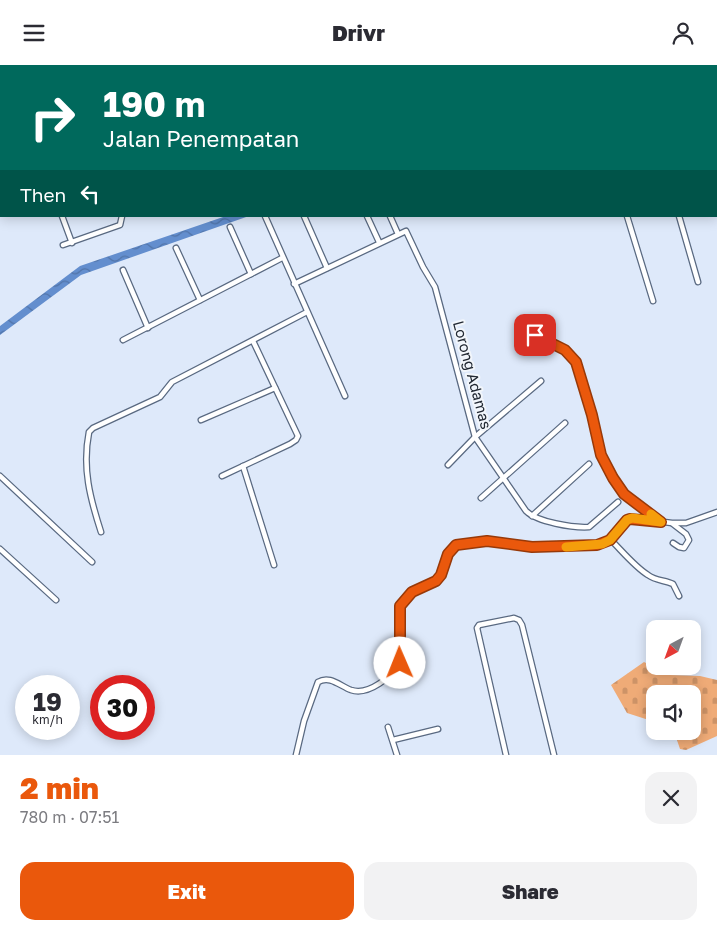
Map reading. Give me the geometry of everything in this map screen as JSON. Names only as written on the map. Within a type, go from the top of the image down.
[{"type":"street","points":[[62,217],[72,243]]},
{"type":"street","points":[[63,245],[120,225],[122,217]]},
{"type":"street","points":[[265,217],[345,396]]},
{"type":"street","points":[[304,217],[327,268]]},
{"type":"street","points":[[367,217],[379,242]]},
{"type":"street","points":[[294,284],[398,234],[390,217]]},
{"type":"street","points":[[627,217],[653,301]]},
{"type":"street","points":[[679,217],[698,282]]},
{"type":"street","points":[[230,227],[251,274]]},
{"type":"street","name":"Lorong Adamas","points":[[398,234],[406,231],[435,287],[475,437],[526,511],[532,516]]},
{"type":"street","points":[[176,249],[200,300]]},
{"type":"street","points":[[124,340],[282,258]]},
{"type":"street","points":[[123,270],[148,327]]},
{"type":"street","points":[[102,532],[88,490],[89,432],[93,428],[160,397],[172,382],[307,312]]},
{"type":"street","points":[[533,334],[565,350],[576,362],[592,415],[601,455],[613,478],[624,494],[661,522]]},
{"type":"street","points":[[222,476],[296,440],[298,436],[253,341]]},
{"type":"street","points":[[448,465],[475,437],[541,381]]},
{"type":"street","points":[[201,420],[275,387]]},
{"type":"street","points":[[481,499],[565,423]]},
{"type":"street","points":[[589,464],[532,516],[589,527],[618,502]]},
{"type":"street","points":[[244,466],[274,565]]},
{"type":"street","points":[[0,476],[92,562]]},
{"type":"street","points":[[0,486],[5,481]]},
{"type":"street","points":[[296,755],[304,721],[318,682],[323,679],[332,680],[353,691],[384,683],[396,670],[400,663],[400,606],[412,592],[436,581],[441,575],[448,554],[456,545],[487,541],[532,547],[582,547],[602,544],[610,540],[630,519],[686,523],[717,512]]},
{"type":"street","points":[[672,523],[689,540],[684,548],[673,543]]},
{"type":"street","points":[[610,540],[647,575],[673,584],[678,596]]},
{"type":"street","points":[[0,549],[56,601]]},
{"type":"street","points":[[506,755],[477,628],[480,625],[514,618],[519,620],[522,625],[554,755]]},
{"type":"street","points":[[388,727],[397,755]]},
{"type":"street","points":[[393,740],[438,729]]},
{"type":"green space","points":[[644,662],[646,663],[646,675],[700,676],[717,680],[717,736],[686,750],[680,749],[677,740],[701,740],[701,685],[646,685],[646,719],[627,713],[611,685]]},
{"type":"water","points":[[223,217],[246,217],[81,275],[0,335],[0,326],[80,266]]},
{"type":"slow traffic","points":[[566,547],[602,544],[613,538],[627,520],[632,518],[661,522],[651,514]]},
{"type":"route","points":[[400,663],[400,606],[412,592],[436,581],[441,575],[448,554],[456,545],[472,541],[487,541],[532,547],[582,547],[602,544],[610,540],[627,520],[632,518],[661,522],[624,494],[613,478],[601,455],[590,406],[585,396],[582,375],[576,362],[565,350],[535,335]]}]
